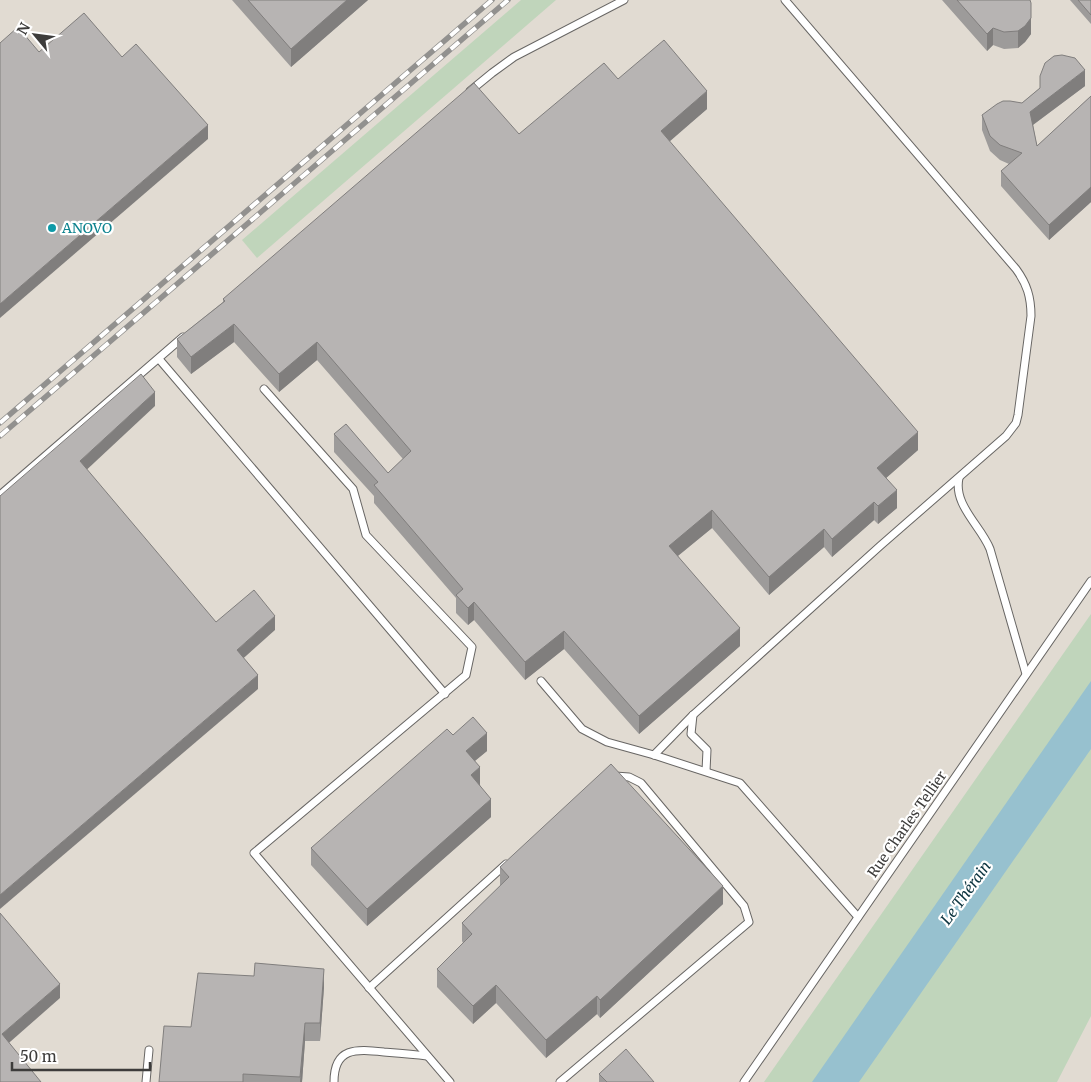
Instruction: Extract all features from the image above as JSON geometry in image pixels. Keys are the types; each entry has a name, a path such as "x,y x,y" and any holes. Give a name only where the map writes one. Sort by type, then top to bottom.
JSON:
{"lane":[{"path":"462,99 514,57 624,0"},
{"path":"654,755 693,715 1006,436 1016,423 1018,415 1031,316 1027,286 1016,269 785,0"},
{"path":"0,495 189,333"},
{"path":"159,358 445,694"},
{"path":"264,389 353,489 366,535 472,646 466,675 254,853 448,1079 439,1082"},
{"path":"959,477 957,487 960,499 984,536 990,549 1026,674"},
{"name":"Rue Charles Tellier","path":"744,1082 1091,581"},
{"path":"540,681 582,729 607,742 740,783 858,917"},
{"path":"693,715 691,734 707,750 706,772"},
{"path":"560,1082 749,922 744,906 641,783 629,777 604,776"},
{"path":"369,988 508,862"},
{"path":"334,1082 336,1064 348,1052 360,1049 427,1056"},
{"path":"146,1082 149,1050"}],"shaded area":[{"path":"0,0 1091,0 1091,1082 0,1082"}],"green space":[{"path":"521,0 556,0 257,258 242,240"},
{"path":"1091,614 1091,1016 1057,1082 764,1082"}],"water":[{"name":"Le Thérain","path":"1091,681 1091,749 859,1082 812,1082"}],"building":[{"path":"248,0 347,0 291,49"},
{"path":"957,0 1030,0 1031,18 1018,31 1004,32 993,28 987,34"},
{"path":"1078,0 1091,0 1091,15"},
{"name":"ANOVO","path":"84,13 122,57 136,44 208,125 0,304 0,43 18,27 39,52"},
{"path":"664,40 707,91 661,131 918,432 877,468 897,490 878,506 874,502 832,539 824,529 769,577 712,510 669,546 740,628 639,716 564,631 525,662 474,602 468,608 456,595 463,589 374,485 378,482 334,434 346,424 388,473 411,451 317,342 279,374 234,324 191,357 177,339 225,301 223,299 474,83 519,134 604,63 618,79"},
{"path":"1062,55 1075,58 1085,70 1030,112 1037,146 1091,96 1091,187 1049,225 1001,171 1022,153 1000,145 990,136 982,115 1003,101 1022,103 1040,88 1040,76 1045,63 1054,56"},
{"path":"141,374 155,392 80,461 216,622 254,590 275,616 237,650 258,675 0,895 0,496"},
{"path":"473,717 487,733 466,751 480,767 471,775 491,799 367,909 311,848 447,729 453,735"},
{"path":"611,764 723,886 600,1000 597,996 546,1040 496,985 473,1006 437,969 472,934 462,923 509,877 500,867"},
{"path":"0,913 60,984 2,1034 41,1082 0,1082"},
{"path":"255,963 324,969 320,1023 305,1023 300,1077 243,1074 243,1082 159,1082 164,1026 191,1027 198,973 254,976"},
{"path":"626,1049 654,1082 607,1082 599,1074"}],"railway":[{"path":"0,423 492,0"},
{"path":"0,436 508,0"}],"place":[{"name":"ANOVO","path":"52,228"}]}
